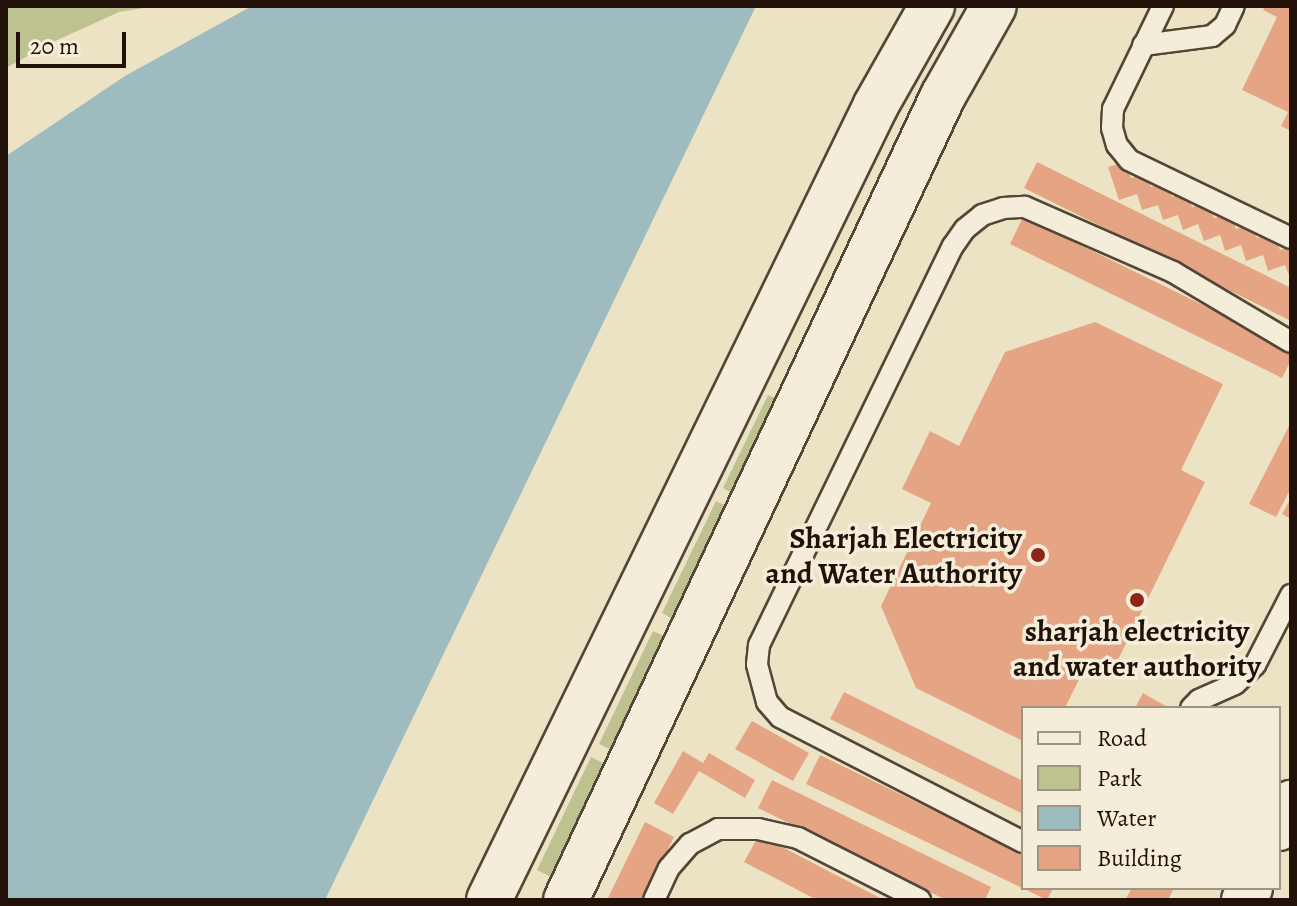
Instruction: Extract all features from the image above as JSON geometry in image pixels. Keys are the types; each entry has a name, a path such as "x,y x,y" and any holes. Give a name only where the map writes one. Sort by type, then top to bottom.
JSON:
{"main road":[{"path":"489,900 876,105 932,6"},
{"path":"965,55 977,6"},
{"path":"566,900 965,55 994,6"},
{"path":"1281,824 1291,803"}],"lane":[{"path":"1163,6 1113,109 1112,128 1117,145 1129,160 1291,238"},
{"path":"1143,45 1212,36 1225,25 1234,6"},
{"path":"1021,841 780,717 767,702 757,664 759,645 953,246 965,229 982,215 1003,208 1025,207 1173,272 1291,342"},
{"path":"1193,706 1199,700 1235,684 1255,665 1291,595"},
{"path":"658,897 678,856 703,836 718,829 758,829 798,838 920,900"}],"green space":[{"path":"6,6 156,6 119,12 53,42 6,68"},
{"path":"768,395 783,402 737,496 723,488"},
{"path":"716,501 730,508 676,621 662,613"},
{"path":"653,631 668,638 614,751 599,744"},
{"path":"591,757 605,764 551,877 537,870"}],"water":[{"path":"252,6 756,6 325,900 6,900 6,156 125,76"}],"building":[{"path":"1265,6 1291,6 1291,131 1281,126 1288,112 1242,90 1277,17 1263,10"},
{"path":"1037,162 1291,288 1291,321 1024,188"},
{"path":"1125,162 1131,178 1147,173 1151,187 1167,182 1172,197 1187,191 1192,207 1208,202 1214,218 1230,213 1236,229 1252,223 1257,238 1274,233 1280,250 1291,247 1291,280 1285,265 1268,271 1263,255 1246,261 1241,245 1225,251 1220,235 1204,241 1198,224 1183,230 1178,215 1163,220 1158,205 1142,210 1137,194 1119,200 1108,167"},
{"path":"1023,217 1291,348 1291,360 1282,378 1010,244"},
{"name":"Sharjah Electricity and Water Authority","path":"1095,322 1223,384 1181,470 1205,482 1112,672 1088,661 1066,706 1021,706 1021,740 916,688 881,606 931,503 902,489 930,431 959,446 1005,352"},
{"path":"1291,422 1291,488 1276,517 1249,504"},
{"path":"1291,498 1291,519 1282,514"},
{"path":"844,692 1021,780 1021,813 830,719"},
{"path":"1143,693 1166,706 1136,706"},
{"path":"752,721 809,753 793,781 735,749"},
{"path":"683,751 703,763 709,753 755,780 745,798 699,771 673,814 654,803"},
{"path":"820,755 1021,853 1021,887 806,784"},
{"path":"772,780 991,887 985,900 946,900 758,808"},
{"path":"645,822 674,837 642,900 607,900"},
{"path":"759,835 884,900 817,900 744,862"},
{"path":"1026,890 1052,890 1047,900"},
{"path":"1131,890 1173,890 1168,900 1125,900"}],"place":[{"name":"Sharjah Electricity and Water Authority","path":"1038,555"},
{"name":"sharjah electricity and water authority","path":"1137,600"}]}
